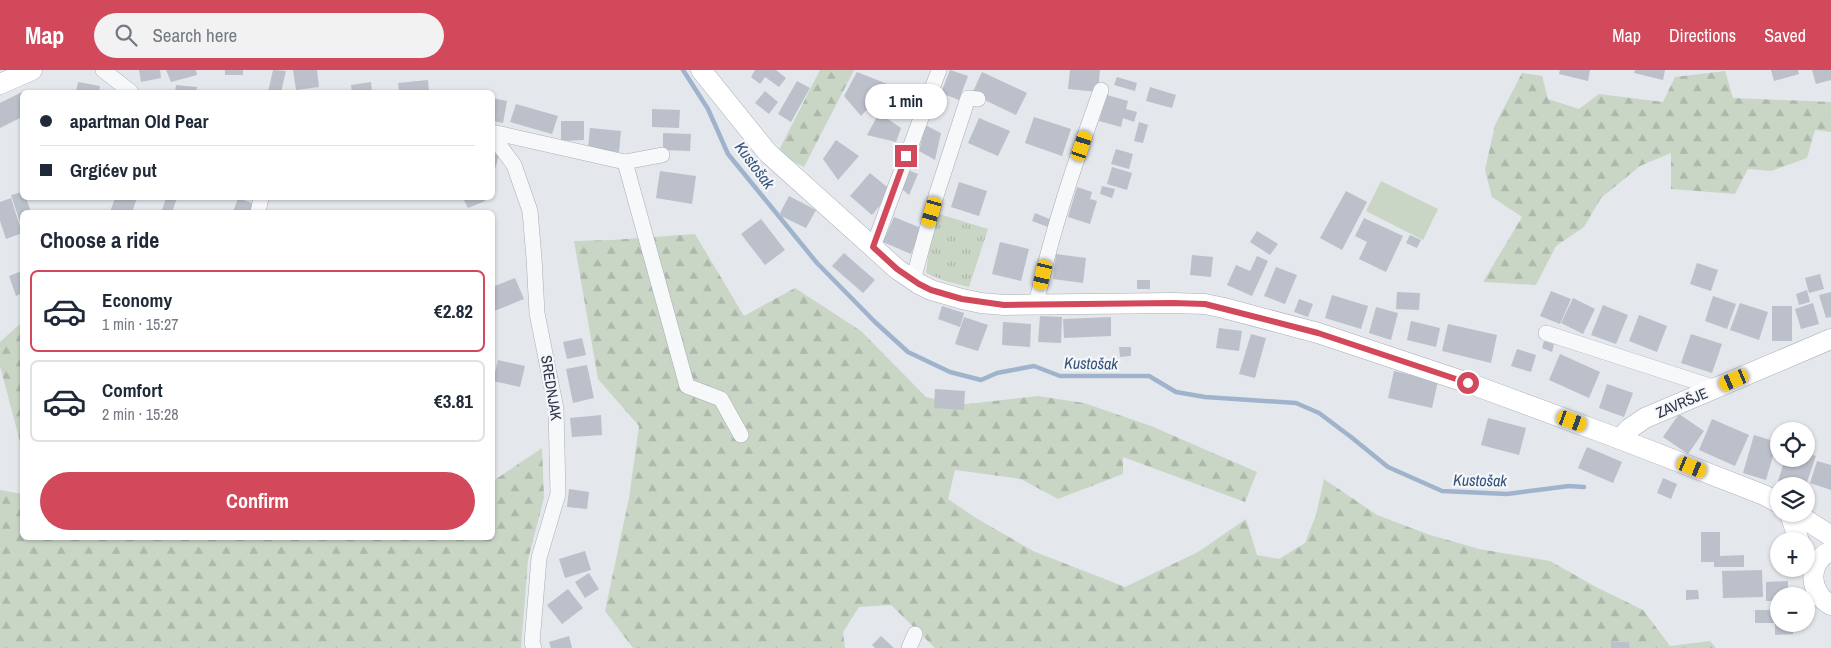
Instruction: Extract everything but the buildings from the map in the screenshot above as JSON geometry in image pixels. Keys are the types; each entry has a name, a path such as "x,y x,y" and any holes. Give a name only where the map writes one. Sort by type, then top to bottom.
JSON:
{"street":[{"path":"0,84 32,70"},
{"path":"103,70 128,90"},
{"path":"701,70 767,152 912,280 931,290 962,299 1004,305 1173,303 1205,304 1224,308 1318,333 1468,383 1620,439 1770,499"},
{"path":"873,247 939,70"},
{"path":"1036,305 1054,232 1101,90"},
{"path":"912,280 937,193 968,98 978,99"},
{"name":"SREDNJAK","path":"495,135 625,162 662,156"},
{"name":"SREDNJAK","path":"495,138 514,165 530,211 537,313 556,409 558,494 539,558 532,643 534,648"},
{"path":"625,162 686,386 721,400 741,435"},
{"path":"1546,333 1716,388"},
{"name":"ZAVRŠJE","path":"1620,439 1645,418 1831,338"},
{"path":"1809,522 1831,536"},
{"path":"1813,583 1815,566 1820,558 1831,551"},
{"path":"1811,577 1820,597 1831,605"}],"green space":[{"path":"820,70 854,70 804,167 777,154"},
{"path":"1725,71 1733,98 1831,102 1831,132 1815,130 1807,158 1771,171 1748,169 1735,194 1671,189 1671,153 1640,166 1601,198 1584,227 1556,246 1536,285 1483,282 1522,217 1492,197 1485,170 1495,125 1522,73 1542,76 1548,99 1579,109 1599,94 1663,102 1675,77"},
{"path":"1381,181 1438,209 1423,240 1366,211"},
{"path":"939,214 988,229 969,287 945,281 926,273 930,243"},
{"path":"695,234 744,316 795,288 861,331 926,397 959,405 1038,396 1084,403 1151,426 1257,472 1245,502 1123,457 1123,474 1058,499 1021,479 955,470 948,499 976,518 1033,551 1125,587 1198,552 1246,519 1257,555 1279,559 1305,543 1316,515 1324,479 1377,515 1427,534 1479,549 1550,561 1596,587 1643,610 1670,646 1710,641 1716,648 935,648 891,605 859,607 843,632 845,648 633,648 605,611 629,498 639,426 598,379 574,241"},
{"path":"20,324 20,441 0,366 0,342"},
{"path":"542,448 544,498 528,560 521,648 0,648 0,490 20,494 20,540 495,540 495,480"}],"waterway":[{"name":"Kustošak","path":"683,70 708,109 728,154 817,263 875,322 908,352 950,372 981,380 997,373 1034,366 1060,376 1149,376 1176,392 1205,397 1296,403 1319,413 1388,467 1442,491 1507,494 1569,486 1584,487"}],"route":[{"path":"906,156 873,247 906,276 931,290 981,303 1004,305 1205,304 1318,333 1468,383"}]}
